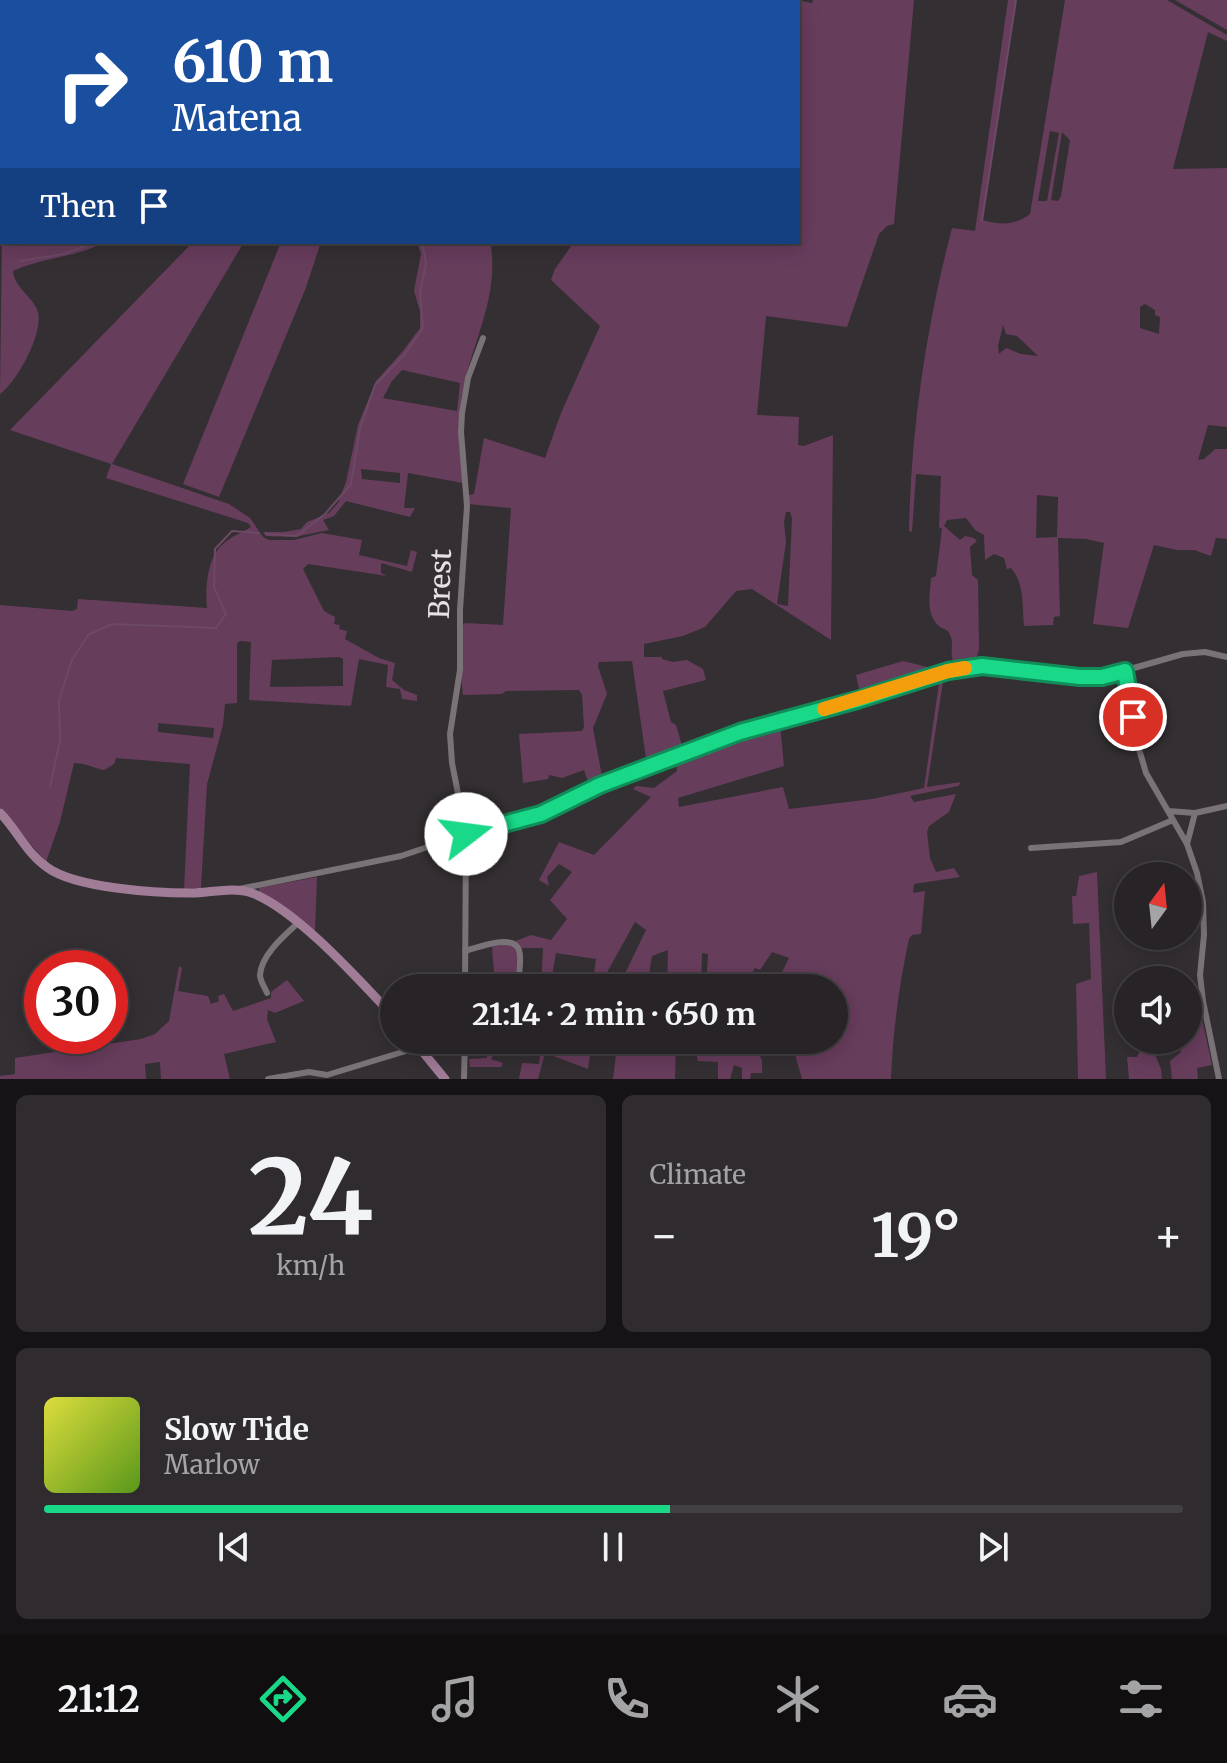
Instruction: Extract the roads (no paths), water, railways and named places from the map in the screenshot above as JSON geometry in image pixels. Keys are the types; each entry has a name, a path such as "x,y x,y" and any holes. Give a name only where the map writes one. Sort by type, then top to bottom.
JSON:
{"street":[{"name":"Brest","path":"465,974 466,834 452,763 450,734 460,670 460,597 467,506 461,432 468,378 483,338"},
{"path":"0,813 46,867 67,879 170,892 236,890 401,856 541,814 600,785 740,732 948,671 982,666 1102,677 1183,654 1205,652 1227,657"},
{"path":"1125,671 1146,773 1187,844 1203,902 1200,975 1219,1079"},
{"path":"1168,811 1195,813 1227,806"},
{"path":"1187,844 1195,813"},
{"path":"1031,848 1121,842 1173,820"},
{"path":"236,890 260,897 298,923 380,1003"},
{"path":"267,993 260,977 262,967 298,923"},
{"path":"465,951 506,941 515,944 519,951 518,974"},
{"path":"268,1079 309,1072 327,1075 385,1054"},
{"path":"425,1054 445,1079"},
{"path":"464,1079 465,1054"}],"waterway":[{"path":"982,221 1016,0"},
{"path":"20,261 64,254 91,244"},
{"path":"266,534 297,536 325,514 351,484 360,428 375,385 404,355 423,328 420,293 426,263 422,244"},
{"path":"50,787 60,741 59,700 72,660 88,635 112,624 216,628 226,614 214,587 215,549 232,531 259,533"}]}
